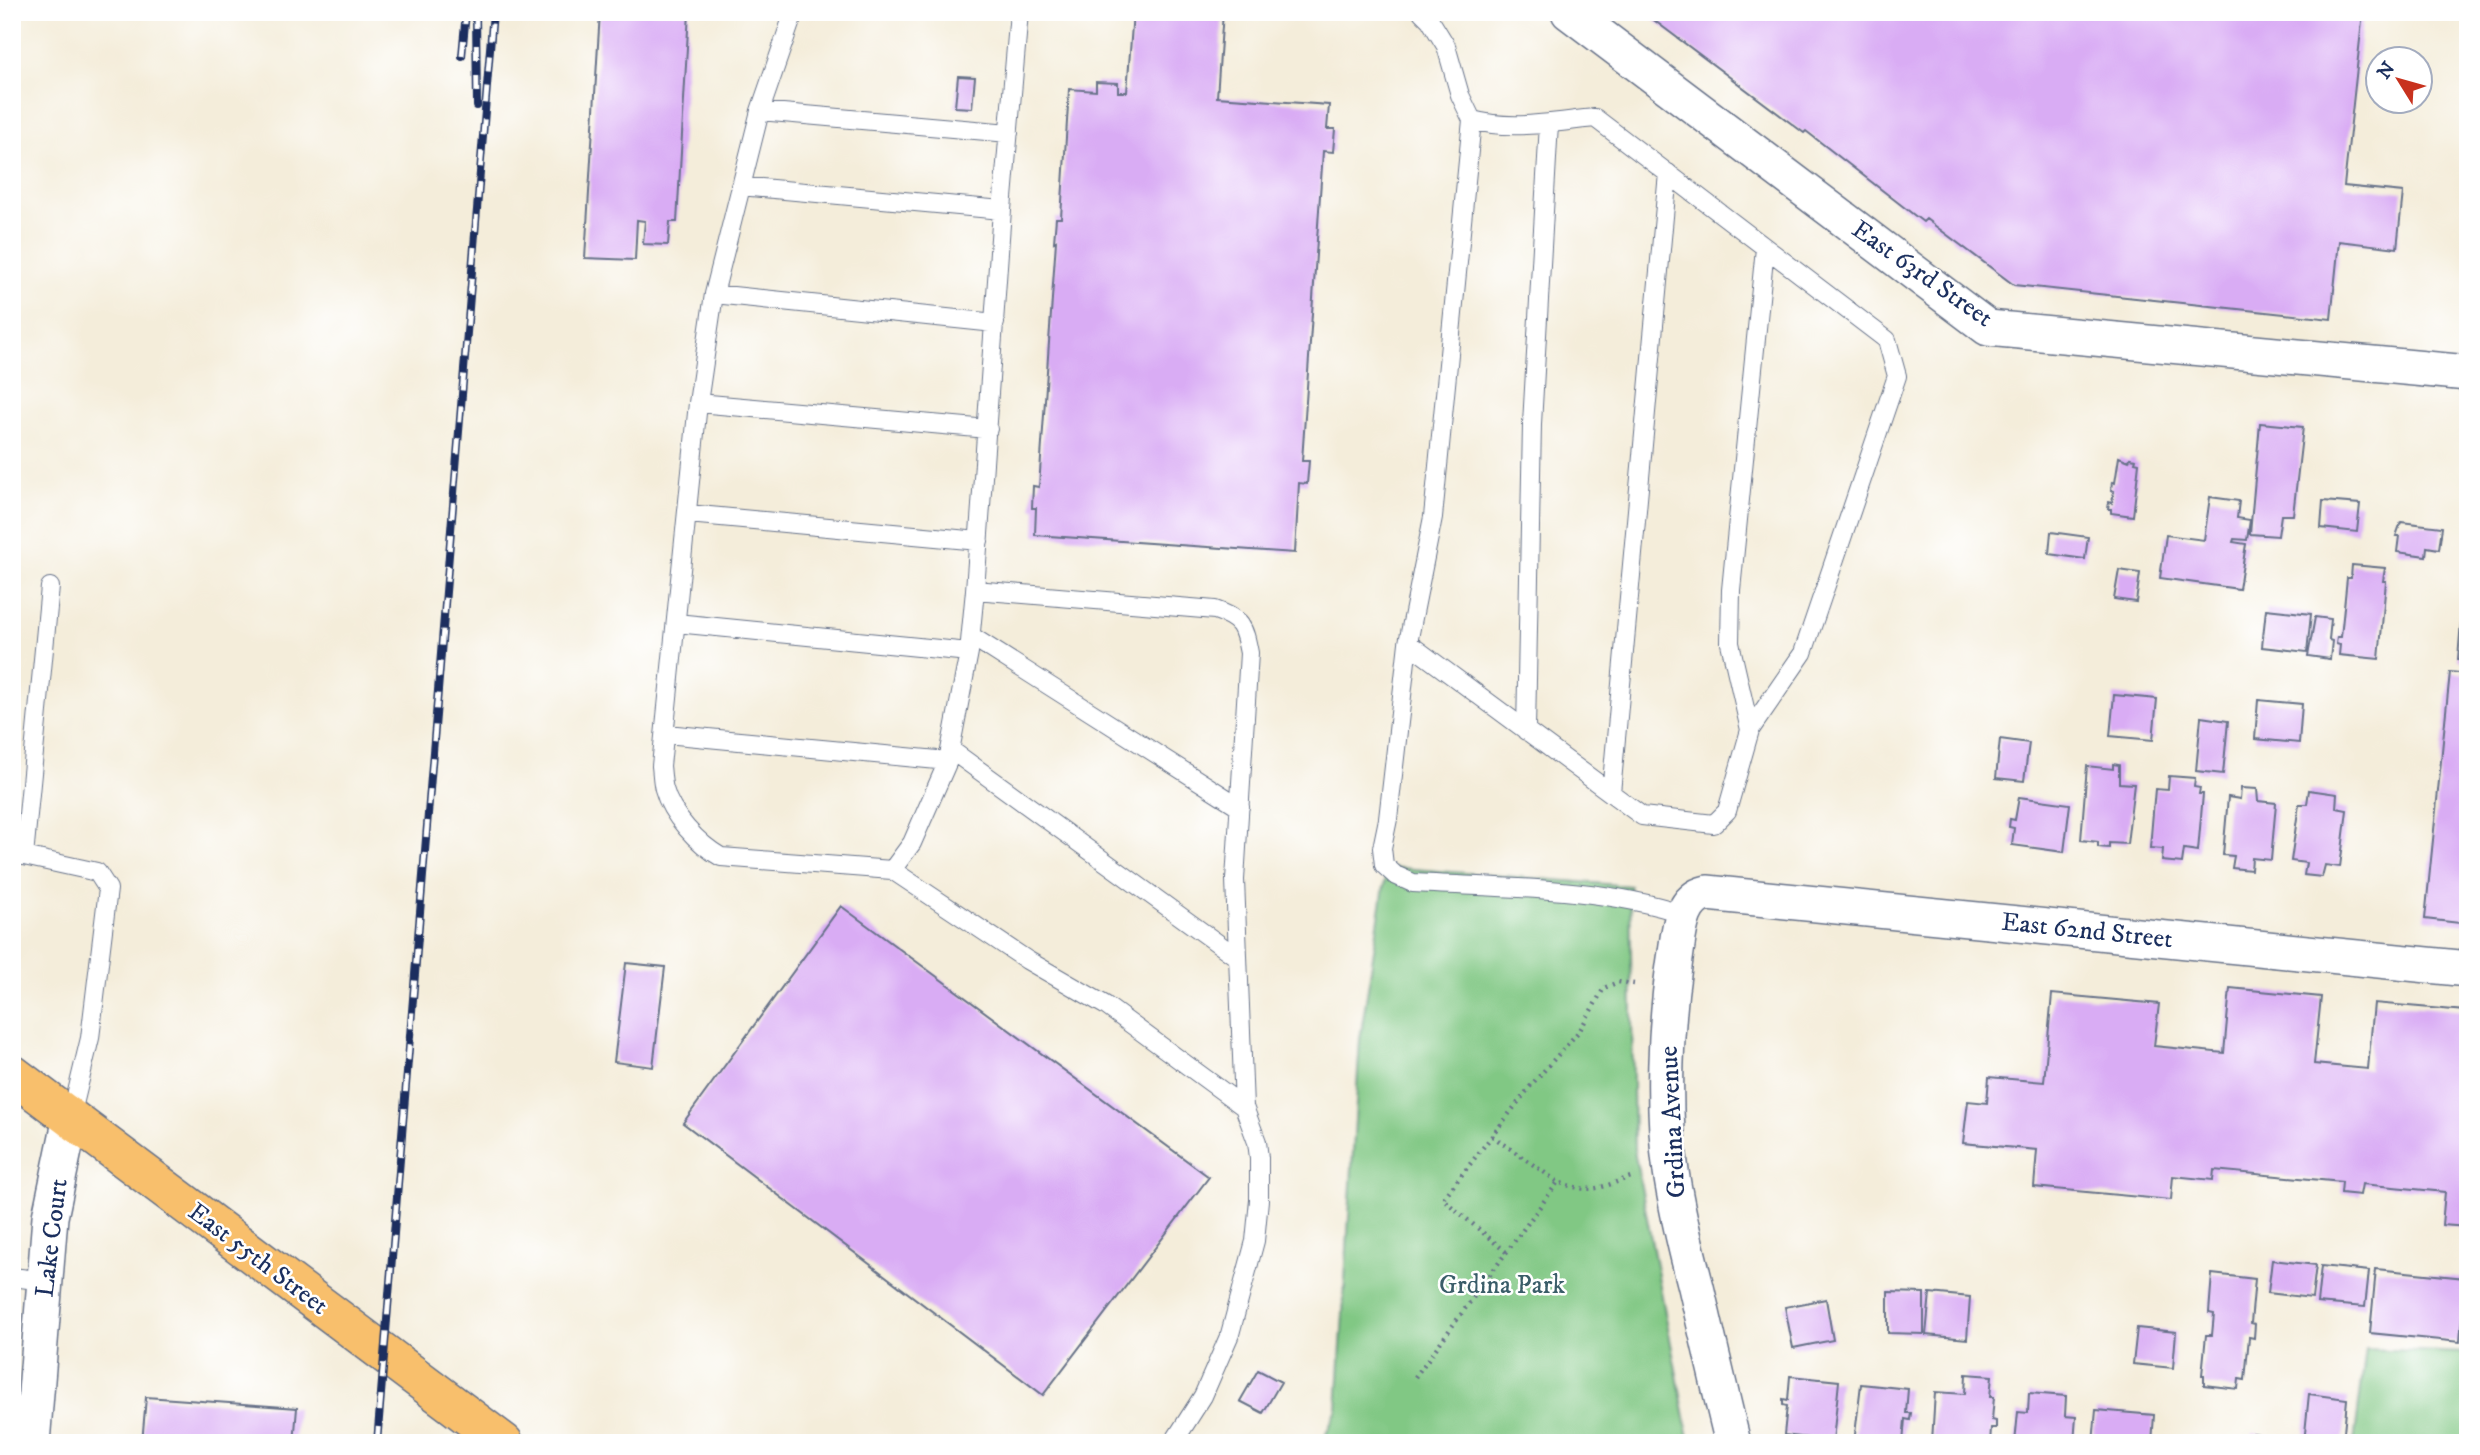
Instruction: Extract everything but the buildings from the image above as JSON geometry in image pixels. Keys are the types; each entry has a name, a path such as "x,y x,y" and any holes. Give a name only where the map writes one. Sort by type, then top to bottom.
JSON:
{"main road":[{"name":"East 55th Street","path":"12,1074 504,1443"}],"street":[{"name":"East 63rd Street","path":"1569,12 1988,328 2468,373"},
{"name":"East 62nd Street","path":"1695,903 2468,969"},
{"name":"Grdina Avenue","path":"1695,903 1674,965 1667,1045 1667,1128 1677,1210 1733,1443"},
{"name":"Lake Court","path":"32,1443 29,1279 50,1217 71,1117"}],"lane":[{"path":"794,12 760,111 715,294 698,403 662,766 664,789 687,828 703,847 721,857 892,870 1027,960 1105,1005 1244,1107"},
{"path":"892,870 912,843 949,755 970,644 1019,12"},
{"path":"1422,12 1446,46 1460,95 1472,120 1433,517 1408,643 1388,819 1382,848 1384,866 1395,875 1413,883 1577,893 1649,902 1695,903"},
{"path":"760,111 1009,133"},
{"path":"1408,643 1642,816 1714,824 1727,811 1750,730 1803,653 1897,376 1887,340 1595,118 1501,125 1472,120"},
{"path":"1526,731 1532,424 1549,123"},
{"path":"1611,793 1668,173"},
{"path":"740,186 1002,210"},
{"path":"1750,730 1730,643 1731,590 1765,248"},
{"path":"715,294 995,323"},
{"path":"698,403 988,429"},
{"path":"688,514 979,541"},
{"path":"50,587 18,856 97,872 108,889 90,1038 71,1117"},
{"path":"975,590 1215,610 1232,615 1245,632 1249,653 1235,880 1244,1107 1257,1142 1259,1211 1255,1241 1230,1334 1203,1396 1172,1443"},
{"path":"676,623 970,644 1240,807"},
{"path":"666,734 949,755 1238,958"}],"path":[{"path":"1506,1252 1443,1199 1533,1083 1580,1030 1604,988 1618,982 1640,984"},
{"path":"1492,1136 1558,1182 1580,1190 1596,1189 1644,1173"},
{"path":"1415,1377 1558,1182"}],"green space":[{"name":"Grdina Park","path":"1387,867 1630,886 1634,1150 1690,1443 1322,1443 1337,1410 1360,1039"},
{"path":"2366,1349 2468,1353 2468,1443 2354,1443"}],"railway":[{"path":"462,56 466,12"},
{"path":"476,12 477,106"},
{"path":"377,1443 493,12"}]}
